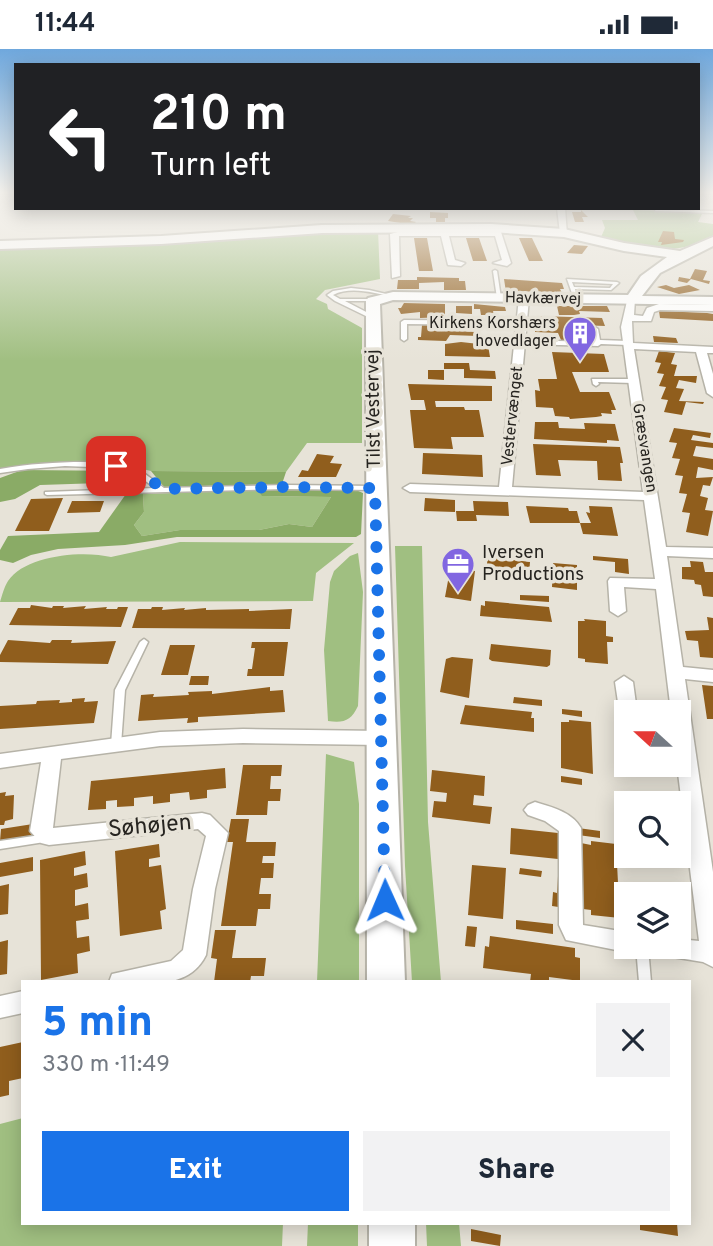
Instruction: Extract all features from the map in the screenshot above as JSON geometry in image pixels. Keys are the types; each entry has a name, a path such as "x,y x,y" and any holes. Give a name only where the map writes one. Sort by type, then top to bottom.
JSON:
{"street":[{"path":"394,250 395,276"},
{"path":"450,250 451,263 461,263"},
{"path":"496,267 508,263 503,250"},
{"path":"644,250 679,255"},
{"path":"632,301 636,289 653,272 691,250"},
{"name":"Havkærvej","path":"373,308 393,296 524,298 574,294 632,301 713,300"},
{"name":"Vestervænget","path":"505,492 524,298"},
{"name":"Græsvangen","path":"632,301 628,318 628,344 679,700"},
{"path":"628,318 647,319 650,310 659,307 713,308"},
{"name":"Tilst Vestervej","path":"373,308 386,980"},
{"path":"628,344 713,350"},
{"path":"700,349 713,393"},
{"name":"Vestervænget","path":"410,488 651,496"},
{"path":"659,551 713,553"},
{"path":"618,611 616,581 664,585"},
{"path":"676,672 713,676"},
{"path":"624,683 626,700"},
{"path":"0,761 160,739 243,736 381,738"},
{"path":"49,838 41,831 52,753"},
{"name":"Græsvangen","path":"691,777 708,878 713,955 691,951"},
{"path":"535,810 552,815 569,828 571,925 574,933 614,940"},
{"name":"Søhøjen","path":"49,838 202,821 217,833 204,889 194,955 178,970 130,980"},
{"path":"0,1007 21,1002"},
{"path":"391,1225 392,1246"}],"lane":[{"path":"496,267 499,297"},
{"path":"569,280 617,283 611,289 574,294 569,280"},
{"path":"373,308 334,300 328,295 393,296"},
{"path":"334,300 373,308"},
{"path":"404,338 404,323 522,323"},
{"path":"595,329 598,342"},
{"path":"521,342 628,344"},
{"path":"596,384 594,380 633,381"},
{"path":"0,471 22,467 116,466 142,474 163,489"},
{"path":"47,493 287,487 375,488"},
{"path":"116,745 120,690 144,642"},
{"path":"0,845 49,838"},
{"path":"643,959 645,980"}],"green space":[{"path":"0,250 379,250 380,279 325,290 316,299 362,328 362,443 307,443 286,472 151,471 125,465 30,464 0,469"},
{"path":"22,470 131,471 143,479 142,485 135,488 132,482 40,485 15,499 0,502 0,478"},
{"path":"151,471 286,472 282,484 164,487"},
{"path":"258,490 263,496 331,497 312,527 289,524 259,530 180,530 142,536 134,525 144,512 143,494"},
{"path":"258,490 356,490 363,493 361,534 356,537 177,537 125,545 58,549 31,555 13,563 0,560 0,550 8,536 99,532 126,494 143,494 144,512 134,525 142,536 180,530 259,530 289,524 312,527 331,497 262,496"},
{"path":"180,542 354,543 316,573 313,601 0,602 7,583 16,572 41,560 85,554 111,557"},
{"path":"395,546 422,546 428,822 441,980 412,980 405,866"},
{"path":"358,553 363,592 358,706 346,720 328,721 324,650 330,582 334,571 350,556"},
{"path":"326,754 354,762 359,804 359,980 317,980"},
{"path":"21,1119 21,1225 283,1225 282,1246 0,1246 0,1124"},
{"path":"308,1225 358,1225 358,1246 307,1246"},
{"path":"426,1225 459,1225 461,1246 427,1246"}],"building":[{"path":"416,250 429,250 433,271 419,271"},
{"path":"470,250 483,250 487,261 473,261"},
{"path":"524,250 538,250 543,261 529,261"},
{"path":"570,250 585,250 582,254 567,253"},
{"path":"695,269 707,271 703,280 710,281 709,284 691,279 687,283 678,281 679,277 690,279"},
{"path":"417,277 459,278 459,281 465,281 466,290 444,290 444,282 419,283 419,289 397,289 398,280 417,280"},
{"path":"504,279 562,283 564,289 560,289 562,293 506,292"},
{"path":"666,285 674,288 689,285 700,290 679,294 657,287"},
{"path":"404,303 445,304 445,317 420,318 420,312 401,314 398,308"},
{"path":"474,304 505,307 506,311 481,315 480,309 474,309"},
{"path":"456,306 472,306 472,314 456,313"},
{"path":"557,306 607,306 610,312 579,311 580,314 559,315"},
{"path":"659,311 713,314 713,321 660,318"},
{"path":"539,316 602,318 605,326 579,325 581,341 561,340 558,333 535,332 536,322 540,322"},
{"path":"422,325 450,325 450,331 478,332 478,336 450,335 446,341 418,340 418,337 421,337"},
{"path":"653,336 676,338 678,343 654,342"},
{"path":"461,342 488,345 490,357 445,356 445,344"},
{"path":"659,351 675,353 671,364 677,365 674,376 697,376 696,383 679,380 676,388 684,389 679,401 704,402 703,404 686,402 682,415 664,412 668,400 661,399 666,387 659,386 664,374 657,373 661,363 655,362"},
{"path":"552,352 604,354 609,372 572,372 580,392 609,392 616,410 611,410 612,414 601,413 602,416 570,419 555,416 553,408 536,407 535,390 540,391 538,379 557,379"},
{"path":"444,363 469,363 470,370 495,371 496,379 464,378 464,369 444,369"},
{"path":"428,370 444,370 444,380 428,379"},
{"path":"408,384 492,386 492,401 435,401 436,407 479,410 484,437 451,437 453,449 414,448 410,410 426,410 424,400 411,400"},
{"path":"535,422 558,422 559,428 585,429 584,423 615,424 619,441 607,440 607,443 534,439"},
{"path":"674,428 711,433 710,438 693,435 691,440 713,443 713,448 696,446 693,456 713,459 713,470 698,467 696,478 713,477 710,486 703,485 700,496 708,498 705,510 713,511 708,536 686,532 690,513 682,512 687,494 679,493 683,476 675,475 680,459 672,458 677,443 669,442"},
{"path":"533,444 620,447 622,481 598,480 597,461 558,460 561,476 536,475"},
{"path":"423,453 482,455 483,477 422,474"},
{"path":"317,454 334,456 330,463 342,464 336,477 298,477 302,470 308,471"},
{"path":"63,498 49,531 15,531 31,499"},
{"path":"425,498 455,500 455,512 424,511"},
{"path":"72,501 104,501 100,512 67,513"},
{"path":"473,501 508,502 509,516 476,515 477,521 457,521 456,511 474,511"},
{"path":"526,506 568,508 569,511 577,511 580,523 530,523"},
{"path":"589,506 612,507 618,536 583,534 580,523 591,523 586,512 590,513"},
{"path":"496,553 507,554 506,559 530,562 529,575 486,570 488,557 495,558"},
{"path":"593,556 628,559 629,574 615,572 615,562 593,560"},
{"path":"690,561 703,562 705,572 713,572 713,597 703,596 701,585 695,584 694,580 682,579 682,567 691,567"},
{"path":"553,563 577,565 577,590 552,587"},
{"path":"450,570 475,571 471,601 445,597"},
{"path":"520,595 549,596 549,602 520,600"},
{"path":"485,601 549,607 552,622 480,616 481,605 485,606"},
{"path":"31,605 52,608 86,606 84,609 128,607 121,627 9,625 18,608 30,608"},
{"path":"163,607 162,610 292,609 290,629 132,628 138,609"},
{"path":"707,617 713,618 713,658 700,657 698,641 687,640 685,631 709,630"},
{"path":"584,619 606,621 606,636 613,637 613,642 607,642 608,664 585,662 585,659 578,658 578,621 585,621"},
{"path":"8,640 50,643 52,640 72,640 71,643 116,641 108,664 0,662 0,655"},
{"path":"252,642 288,642 284,676 247,676 248,669 252,669 255,648 251,648"},
{"path":"491,644 551,650 550,665 547,667 492,661 489,659"},
{"path":"170,645 195,645 188,675 161,675"},
{"path":"446,659 473,659 469,698 440,692"},
{"path":"191,676 209,676 208,685 189,685"},
{"path":"702,685 713,686 713,719 707,719"},
{"path":"270,687 270,691 283,690 285,712 198,717 198,722 187,723 188,718 138,721 141,695 189,695 188,692 212,691 212,694"},
{"path":"514,697 542,700 542,706 513,703"},
{"path":"85,698 84,702 98,701 94,723 0,729 0,706 36,704 37,701 72,702 72,699"},
{"path":"465,705 532,712 534,732 460,724"},
{"path":"562,709 582,711 582,717 562,714"},
{"path":"561,722 591,722 593,774 561,768"},
{"path":"243,765 282,765 281,776 271,776 270,789 281,789 280,801 268,801 267,815 236,815"},
{"path":"225,768 226,788 207,790 207,798 190,800 189,792 170,794 170,802 153,804 153,796 134,798 134,806 117,807 117,800 106,801 106,809 88,810 91,781"},
{"path":"432,770 485,776 484,796 474,795 473,805 492,807 490,824 432,817 434,801 446,802 447,793 430,791"},
{"path":"561,776 582,779 582,785 561,782"},
{"path":"6,792 5,796 14,795 13,819 0,825 0,793"},
{"path":"231,819 249,819 246,842 276,842 275,856 263,856 262,863 274,863 273,878 261,878 259,894 271,894 270,909 258,909 256,926 221,926 233,842 227,842"},
{"path":"33,824 32,836 0,841 1,829"},
{"path":"511,828 558,833 558,859 510,854"},
{"path":"578,828 600,831 600,838 578,835"},
{"path":"591,841 614,844 614,868 617,868 618,882 614,882 614,917 591,915 591,910 583,909 581,843 591,845"},
{"path":"159,844 160,857 149,859 149,867 161,865 166,909 160,911 162,929 120,936 115,851"},
{"path":"85,851 86,865 74,868 74,876 87,873 88,887 75,890 75,906 88,903 89,919 76,921 77,938 89,936 90,951 77,954 78,973 41,980 40,860"},
{"path":"33,857 33,871 0,877 0,863"},
{"path":"472,865 506,868 503,919 468,915"},
{"path":"520,868 542,871 541,877 519,874"},
{"path":"558,876 566,878 565,908 552,906 553,892 557,893"},
{"path":"9,884 8,914 0,915 0,886"},
{"path":"516,920 553,924 553,934 516,929"},
{"path":"467,926 477,927 475,947 465,946"},
{"path":"215,930 236,930 232,958 266,958 264,976 251,976 250,980 214,980 217,959 211,958"},
{"path":"490,936 575,948 575,957 580,958 580,980 549,977 549,980 530,980 531,974 483,968 485,946 489,947"},
{"path":"8,940 7,974 0,975 0,942"},
{"path":"21,1042 21,1078 9,1081 9,1095 0,1097 0,1047"},
{"path":"640,1225 677,1225 678,1236 640,1230"},
{"path":"471,1229 501,1235 500,1246 471,1241"}],"place":[{"name":"Kirkens Korshærs hovedlager","path":"580,363"},
{"name":"Iversen Productions","path":"458,594"}],"route":[{"path":"116,466 132,469 163,489 375,488 385,900"}]}
